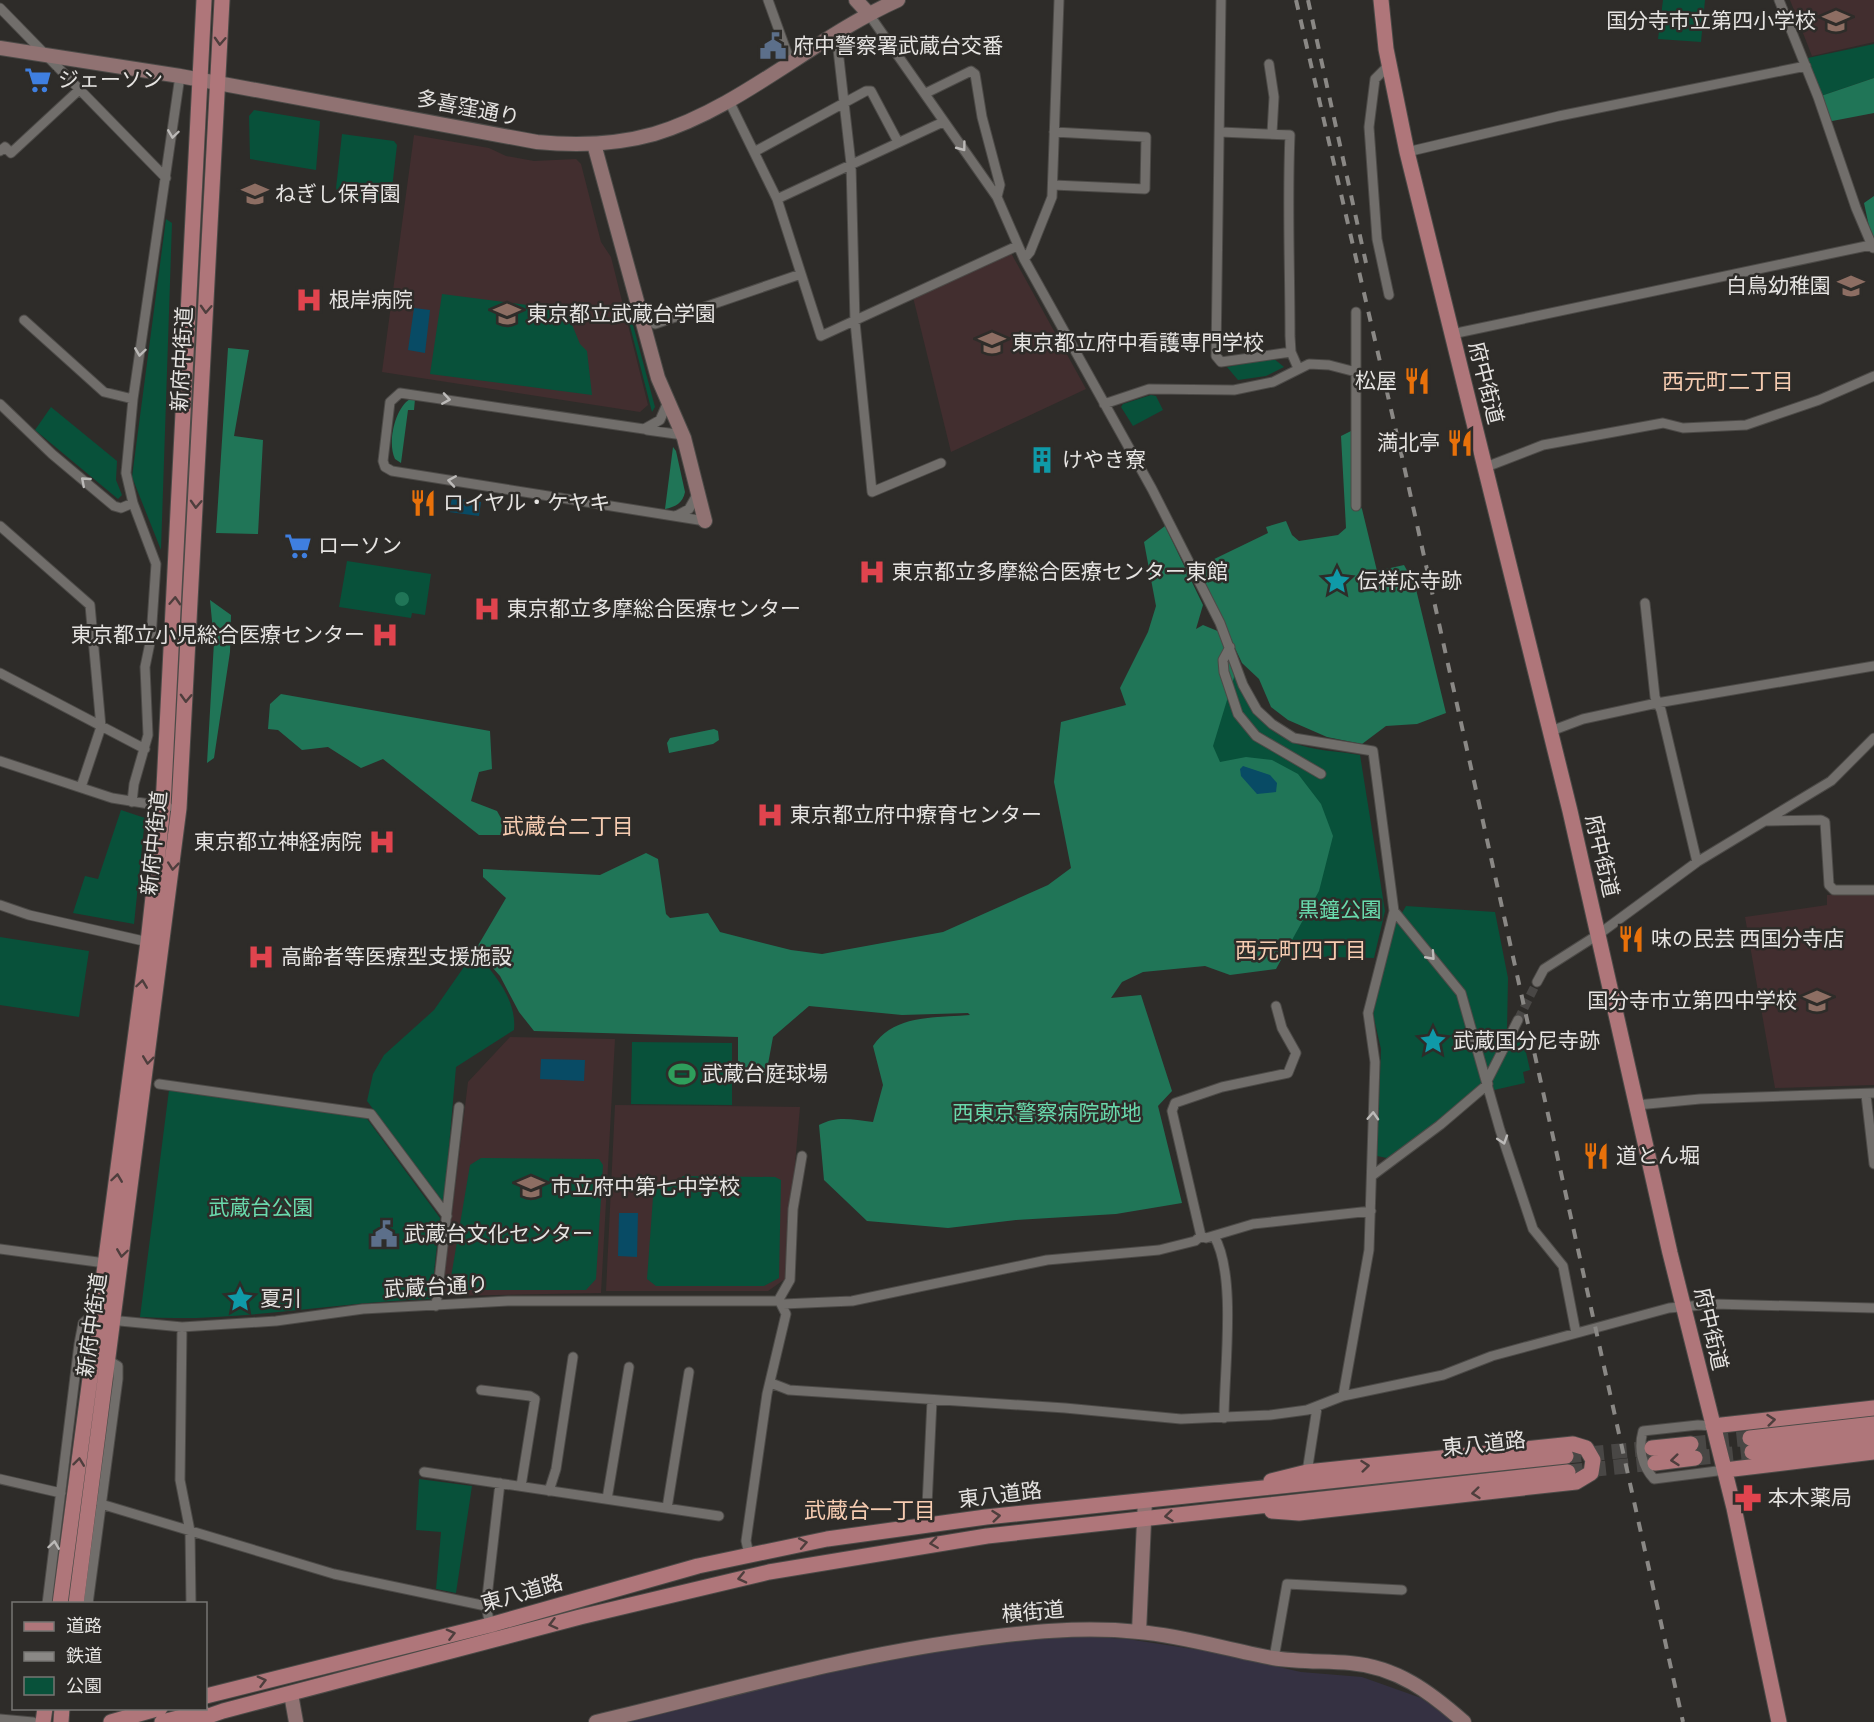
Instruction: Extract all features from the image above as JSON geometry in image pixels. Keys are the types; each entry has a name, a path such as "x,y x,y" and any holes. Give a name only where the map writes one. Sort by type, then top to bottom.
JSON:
{"main road":[{"name":"新府中街道","path":"76,1602 108,1360 105,1263 148,942 163,807 191,298 190,264 204,0"},
{"name":"新府中街道","path":"60,1602 105,1320 179,808 222,0"},
{"name":"府中街道","path":"1381,0 1389,65 1407,152 1551,731 1599,934 1636,1105 1725,1470 1779,1722"},
{"name":"新府中街道","path":"191,298 202,239 210,96 218,83"},
{"path":"1713,1426 1874,1408"},
{"path":"1874,1424 1751,1445 1874,1438"},
{"path":"1228,1510 1299,1512 1576,1482 1591,1473 1593,1460 1586,1448 1572,1444 1307,1472 1240,1491"},
{"path":"1654,1455 1693,1451"},
{"path":"1725,1470 1874,1452"},
{"name":"東八道路","path":"191,1722 223,1711 769,1572 987,1536 1228,1510 1567,1464 1145,1500 929,1524 779,1548 605,1591 490,1625 207,1696"},
{"path":"779,1548 772,1555 776,1561 781,1562 831,1553 892,1550"},
{"path":"605,1591 661,1583 712,1571 717,1573 719,1578 712,1585"},
{"path":"111,1722 153,1710"},
{"name":"東八道路","path":"162,1722 198,1712 223,1711"}],"street":[{"path":"768,0 790,61"},
{"path":"856,0 870,7 943,122 985,176 997,197 1017,246 1152,489 1230,646 1251,699 1272,724 1294,738 1372,751 1394,911 1368,1013 1376,1062 1370,1250 1343,1396"},
{"name":"多喜窪通り","path":"0,48 201,79 537,142 594,144 656,133 680,124 728,99 790,61 870,7 898,0"},
{"path":"1024,259 1030,252 1052,197 1059,0"},
{"path":"1221,0 1216,356 1221,362 1292,352"},
{"path":"1452,334 1872,247 1806,66 1779,0"},
{"path":"0,8 166,178"},
{"path":"836,32 851,165 855,322 872,492 940,463"},
{"path":"1269,64 1274,97 1272,133"},
{"path":"1389,65 1376,79 1369,127 1377,239 1389,295"},
{"path":"1407,152 1559,116 1806,66"},
{"path":"926,93 971,71 975,74 982,117 1000,185 997,197"},
{"path":"132,802 134,784 149,728 145,667 155,600 156,564 132,503 126,473 133,399 180,76"},
{"path":"0,151 5,147 11,153 79,90"},
{"path":"754,152 866,91 871,92 898,142"},
{"path":"728,99 777,199 821,336 1017,246"},
{"path":"777,199 943,122"},
{"path":"1053,185 1145,189 1146,136 1054,132"},
{"path":"1220,132 1290,135 1287,187 1291,230 1292,352 1298,368"},
{"path":"594,144 621,251 667,404 683,435 705,521 392,471 385,467 382,461 390,402 400,393 683,435"},
{"path":"655,324 801,274"},
{"path":"1356,312 1356,506"},
{"path":"24,320 104,392 133,399"},
{"path":"1104,404 1149,389 1234,390 1273,382 1309,364 1329,365 1356,372"},
{"path":"1486,467 1543,445 1663,423 1683,428 1746,425 1819,400 1874,376"},
{"path":"0,404 39,443 114,506 121,508 132,503"},
{"path":"644,429 660,420 667,404"},
{"path":"676,516 694,504 698,492"},
{"path":"0,526 90,605 101,727 81,787"},
{"path":"1645,603 1657,703 1697,862"},
{"path":"1230,646 1223,660 1224,672 1238,714 1256,735 1321,774"},
{"path":"1551,731 1583,719 1657,703 1874,666"},
{"path":"0,673 145,749"},
{"path":"1537,982 1544,969 1599,934 1697,862 1831,781 1874,738"},
{"path":"0,761 132,802 179,808"},
{"path":"1765,821 1825,822 1830,885 1834,890 1874,890"},
{"path":"0,905 29,915 148,942"},
{"path":"1394,911 1461,993 1533,1229 1563,1266 1576,1333"},
{"path":"1276,1006 1282,1028 1296,1053 1288,1073 1222,1087 1175,1102 1172,1111 1201,1236 1206,1238 1253,1224 1371,1211"},
{"path":"1373,1175 1440,1125 1487,1082 1518,1020"},
{"path":"159,1084 370,1114 447,1216"},
{"path":"1636,1105 1700,1099 1870,1094 1874,1164"},
{"path":"436,1306 459,1107"},
{"path":"749,1554 746,1541 750,1506 771,1383 786,1314 781,1303 790,1280 794,1209 802,1156"},
{"name":"武蔵台通り","path":"105,1320 182,1327 276,1321 363,1309 508,1301 781,1303 852,1301 1047,1260 1159,1250 1195,1241 1201,1236"},
{"path":"1214,1236 1222,1248 1227,1303 1224,1418"},
{"path":"0,1249 105,1263"},
{"path":"771,1383 789,1390 1065,1407 1181,1419 1270,1415 1317,1408 1343,1396 1443,1375 1492,1356 1685,1305 1774,1308 1829,1305 1874,1308"},
{"path":"47,1602 81,1335 85,1321 89,1318 105,1320"},
{"path":"182,1327 180,1480 190,1531 191,1602"},
{"path":"549,1491 556,1469 573,1357"},
{"path":"88,1602 118,1371 115,1362 108,1360"},
{"path":"607,1499 629,1367"},
{"path":"667,1509 689,1372"},
{"path":"482,1390 530,1396 535,1400 521,1486"},
{"path":"929,1524 927,1506 932,1400"},
{"path":"1307,1472 1317,1408"},
{"path":"1713,1426 1698,1425 1643,1431 1640,1443 1645,1470 1653,1479 1725,1470"},
{"path":"424,1472 719,1516"},
{"path":"0,1479 61,1493"},
{"path":"490,1625 486,1606 500,1483"},
{"path":"1139,1632 1145,1500"},
{"path":"101,1504 334,1574 486,1606"},
{"path":"1274,1658 1287,1584 1402,1590"},
{"name":"横街道","path":"596,1722 900,1649 1057,1629 1139,1632 1200,1641 1274,1658 1350,1663 1383,1669 1422,1688 1464,1722"},
{"path":"291,1694 296,1722"},
{"path":"0,1719 33,1722"}],"shaded area":[{"name":"国分寺市立第四小学校","path":"1790,0 1874,0 1874,42 1812,56"},
{"name":"東京都立武蔵台学園","path":"414,135 489,148 506,156 534,161 576,159 581,164 601,242 611,257 648,405 640,412 382,372"},
{"name":"東京都立府中看護専門学校","path":"1011,253 1086,389 951,452 913,297"},
{"name":"国分寺市立第四中学校","path":"1874,894 1874,1085 1775,1088 1745,917 1827,905 1827,895"},
{"name":"市立府中第七中学校","path":"510,1037 615,1039 601,1293 442,1296 468,1082"},
{"path":"615,1105 800,1107 785,1279 768,1291 606,1291"},
{"path":"1047,1634 1127,1639 1213,1652 1301,1672 1362,1677 1421,1698 1454,1722 615,1722 866,1658"}],"green space":[{"path":"1663,0 1705,0 1701,42 1658,39"},
{"path":"1874,44 1874,78 1818,97 1803,59"},
{"path":"1874,78 1874,113 1827,122 1818,97"},
{"path":"254,110 320,121 316,170 250,159 249,116"},
{"path":"342,134 394,141 397,145 391,197 378,201 339,197 336,188"},
{"path":"1874,196 1874,250 1864,203"},
{"path":"166,219 172,223 161,550 132,477"},
{"path":"442,294 566,310 580,344 587,351 592,395 430,374"},
{"path":"632,321 655,407 652,412 629,322"},
{"path":"228,348 249,350 234,436 263,440 258,534 216,533"},
{"path":"1273,358 1284,367 1266,376 1238,380 1227,367"},
{"path":"1151,395 1156,396 1163,410 1133,426 1121,407 1123,404"},
{"path":"410,399 415,399 414,410 408,410 401,463 395,459 392,435 400,410"},
{"path":"51,407 117,461 116,480 122,495 118,499 35,430"},
{"path":"1351,431 1354,496 1362,509 1377,571 1404,565 1415,585 1446,713 1417,724 1386,726 1362,744 1327,737 1288,720 1271,707 1259,679 1242,663 1200,573 1206,563 1268,533 1266,527 1286,521 1292,535 1299,541 1338,535 1346,528 1341,436"},
{"path":"673,447 676,451 685,492 678,504 665,509"},
{"name":"西東京警察病院跡地","path":"1165,526 1203,605 1196,629 1203,625 1220,632 1235,674 1213,746 1220,762 1246,757 1272,760 1298,774 1321,804 1333,836 1319,891 1276,969 1230,975 1205,966 1143,972 1122,982 1111,998 1141,995 1172,1091 1158,1106 1182,1203 1116,1214 1016,1220 948,1228 867,1221 824,1180 819,1125 839,1119 873,1122 883,1085 873,1046 892,1028 917,1020 970,1015 968,1013 902,1015 809,1006 773,1037 766,1075 738,1073 738,1037 534,1031 519,1012 500,976 476,949 506,898 483,877 483,869 600,875 646,853 658,859 666,914 670,918 708,913 720,932 791,950 822,954 943,932 1048,885 1071,868 1054,782 1061,722 1126,705 1120,688 1148,632 1156,606 1144,542"},
{"path":"347,561 431,574 425,615 412,613 411,618 339,607"},
{"path":"402,592 407,594 409,599 407,604 402,606 397,604 395,599 397,594"},
{"path":"210,600 231,615 230,652 214,758 207,763 214,642"},
{"name":"黒鐘公園","path":"1221,644 1239,687 1265,725 1300,745 1360,755 1385,911 1374,958 1286,956 1269,951 1200,757"},
{"path":"281,694 490,731 492,769 479,772 471,801 497,811 502,820 501,835 479,835 383,759 361,768 328,747 302,750 278,730 268,729 270,704"},
{"path":"714,729 718,731 719,740 713,744 669,753 667,743 670,738"},
{"path":"121,810 145,818 134,924 73,913 85,876 98,879"},
{"path":"1406,906 1495,912 1508,978 1507,1031 1523,1039 1530,1070 1523,1072 1525,1083 1494,1090 1489,1077 1436,1123 1387,1158 1377,1156 1381,1049 1373,1014 1395,925"},
{"path":"0,937 89,951 79,1017 0,1005"},
{"path":"475,951 508,997 514,1019 514,1030 456,1067 444,1203 367,1101 373,1074 384,1055 434,1010"},
{"name":"武蔵台庭球場","path":"632,1042 732,1043 732,1105 631,1104"},
{"name":"武蔵台公園","path":"169,1090 365,1116 440,1218 431,1299 249,1315 140,1317"},
{"path":"481,1158 599,1159 603,1165 596,1279 586,1290 458,1290 450,1283 470,1165"},
{"path":"683,1176 775,1177 781,1180 779,1278 764,1286 656,1286 647,1279 654,1184 674,1185"},
{"path":"419,1479 472,1486 456,1593 436,1589 441,1532 416,1530"}],"water":[{"path":"414,308 430,310 425,353 408,350"},
{"path":"452,498 481,502 479,516 449,512"},
{"path":"1243,766 1270,775 1277,783 1276,792 1257,794 1241,776 1240,769"},
{"path":"541,1059 585,1060 584,1081 540,1079"},
{"path":"619,1213 638,1213 637,1257 618,1256"}],"tunnel":[{"path":"1518,1020 1537,982"},
{"path":"1691,1444 1750,1438"},
{"path":"1566,1456 1652,1448"},
{"path":"1695,1458 1752,1452"},
{"path":"1568,1472 1655,1463"}],"railway":[{"path":"1296,0 1400,448 1683,1722"},
{"path":"1308,0 1366,263"}],"place":[{"name":"国分寺市立第四小学校","path":"1836,21"},
{"name":"府中警察署武蔵台交番","path":"773,46"},
{"name":"ジェーソン","path":"38,80"},
{"name":"ねぎし保育園","path":"255,194"},
{"name":"白鳥幼稚園","path":"1851,286"},
{"name":"根岸病院","path":"309,300"},
{"name":"東京都立武蔵台学園","path":"507,314"},
{"name":"東京都立府中看護専門学校","path":"992,343"},
{"name":"松屋","path":"1417,381"},
{"name":"満北亭","path":"1460,443"},
{"name":"けやき寮","path":"1042,460"},
{"name":"ロイヤル・ケヤキ","path":"423,503"},
{"name":"ローソン","path":"298,546"},
{"name":"東京都立多摩総合医療センター東館","path":"872,572"},
{"name":"伝祥応寺跡","path":"1337,581"},
{"name":"東京都立多摩総合医療センター","path":"487,609"},
{"name":"東京都立小児総合医療センター","path":"385,635"},
{"name":"東京都立府中療育センター","path":"770,815"},
{"name":"東京都立神経病院","path":"382,842"},
{"name":"味の民芸 西国分寺店","path":"1631,939"},
{"name":"高齢者等医療型支援施設","path":"261,957"},
{"name":"国分寺市立第四中学校","path":"1817,1001"},
{"name":"武蔵国分尼寺跡","path":"1433,1041"},
{"name":"武蔵台庭球場","path":"682,1074"},
{"name":"道とん堀","path":"1596,1156"},
{"name":"市立府中第七中学校","path":"531,1187"},
{"name":"武蔵台文化センター","path":"384,1234"},
{"name":"夏引","path":"240,1299"},
{"name":"本木薬局","path":"1748,1498"}],"district":[{"name":"西元町二丁目","path":"1728,382"},
{"name":"武蔵台二丁目","path":"568,827"},
{"name":"西元町四丁目","path":"1301,951"},
{"name":"武蔵台一丁目","path":"870,1511"}]}
